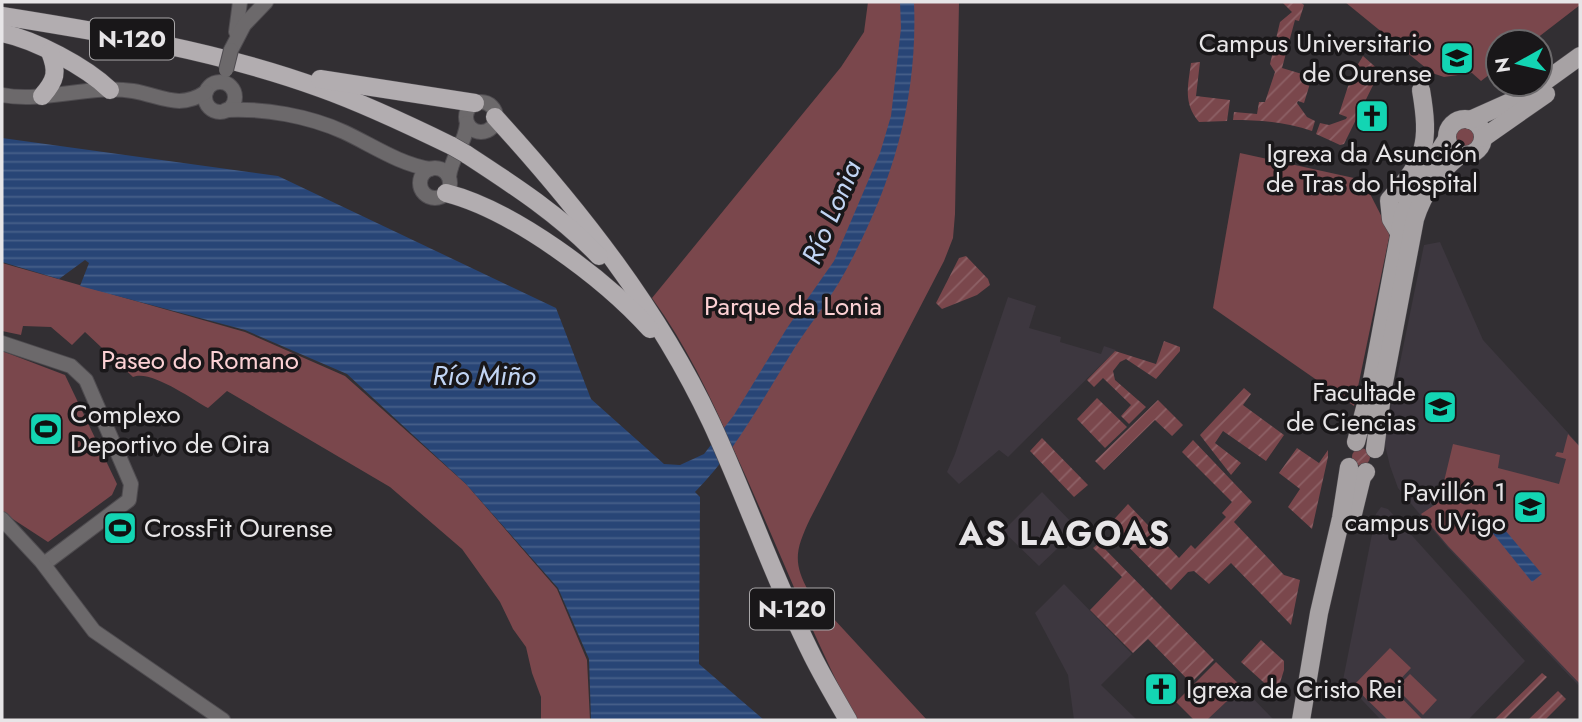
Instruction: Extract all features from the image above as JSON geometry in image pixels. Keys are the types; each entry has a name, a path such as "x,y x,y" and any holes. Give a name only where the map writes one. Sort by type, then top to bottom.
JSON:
{"highway":[{"name":"N-120","path":"2,16 193,51 261,69 368,106 461,144 572,231 618,277 654,321 679,362 711,421 809,650 848,720"},
{"path":"2,33 50,52 102,82 110,90"},
{"path":"42,96 53,83 56,73 50,52"},
{"path":"261,69 475,103"},
{"path":"495,117 559,189 638,293 654,321"},
{"path":"447,185 511,221 575,262 633,310 679,362"}],"main road":[{"path":"1313,720 1312,710 1319,669 1361,480 1357,470 1346,460 1346,452 1356,442 1371,385 1399,234 1408,200 1454,124 1459,120 1471,120 1526,95 1580,56"},
{"path":"1357,470 1373,468 1377,461 1375,449 1383,388 1415,219 1425,193 1435,177 1461,155 1476,151 1483,138 1580,70"},
{"path":"1399,234 1391,219 1389,200 1420,157 1426,141 1426,117 1421,90"},
{"path":"1471,120 1480,127 1483,138"},
{"path":"1447,139 1452,149 1461,155"},
{"path":"1404,182 1426,170"},
{"path":"1356,442 1365,442 1375,449"},
{"path":"1301,720 1319,613 1341,518 1357,470"}],"street":[{"path":"240,2 246,9 262,6"},
{"path":"220,111 208,105 210,88 226,70 239,21 240,2"},
{"path":"231,50 244,25 262,6"},
{"path":"220,111 232,105 232,92 226,70"},
{"path":"2,95 42,96 86,90 110,90 179,102 188,101 223,83 232,92 270,112"},
{"path":"165,100 187,109 270,112 333,127 417,167 443,171 447,185"},
{"path":"386,153 421,183 424,192 432,197 447,185 461,144 467,114 475,103 489,105 495,117 490,129 481,132 473,129 461,144 423,175 421,183"},
{"path":"2,343 71,366 86,380 131,484 129,500 44,564"},
{"path":"2,519 44,564 94,631 223,720"}],"shaded area":[{"path":"1440,242 1483,340 1580,446 1580,687 1448,548 1398,488 1390,466 1384,441 1424,245"},
{"path":"1008,297 1036,306 1029,328 1061,337 1060,342 1101,354 1104,346 1116,350 1008,457 999,450 959,484 947,472"},
{"path":"1042,492 1078,529 1039,566 1003,531"},
{"path":"1381,507 1388,509 1525,661 1468,720 1381,720 1343,680 1376,514"},
{"path":"1064,584 1132,654 1101,685 1137,720 1074,720 1068,675 1035,613"},
{"path":"1242,687 1274,720 1207,720"}],"green space":[{"name":"Parque da Lonia","path":"868,2 959,2 953,238 944,261 810,519 799,547 798,564 809,592 927,720 856,720 823,653 706,390 687,352 652,298 841,67 864,32"},
{"path":"1282,2 1300,2 1304,5 1299,21 1295,20 1282,68 1312,77 1304,103 1297,103 1307,117 1315,121 1312,131 1273,122 1233,120 1234,112 1257,114 1259,102 1265,102 1275,72 1270,64 1280,22 1292,12"},
{"name":"Campus Universitario de Ourense","path":"1345,2 1580,2 1580,5 1550,28 1484,28 1484,79 1481,81 1472,73 1444,77 1432,73"},
{"path":"1363,56 1380,71 1344,144 1340,145 1316,134 1320,123 1329,125 1346,119 1347,117 1339,114 1352,74"},
{"path":"1200,62 1196,96 1230,100 1227,121 1199,122 1194,115 1188,94 1189,79 1191,63"},
{"path":"1465,126 1473,129 1476,137 1473,145 1465,148 1457,145 1454,137 1457,129"},
{"path":"1240,153 1363,180 1390,233 1354,406 1213,308"},
{"path":"966,256 988,279 990,285 977,295 942,309 936,303 959,258"},
{"name":"Paseo do Romano","path":"2,263 245,332 345,376 466,484 557,589 587,660 590,720 541,720 541,697 526,647 513,629 500,602 462,549 390,487 227,391 208,408 160,381 150,377 133,377 85,332 72,345 51,327 23,326 21,335 2,331"},
{"path":"1164,341 1180,347 1180,351 1156,379 1126,359 1113,371 1115,380 1146,407 1129,424 1121,416 1131,405 1103,378 1094,387 1087,380 1115,351 1156,364"},
{"name":"Complexo Deportivo de Oira","path":"2,351 65,375 117,484 112,495 48,542 2,512"},
{"path":"1244,388 1251,394 1243,405 1284,435 1266,461 1223,431 1215,443 1241,463 1231,475 1200,435"},
{"path":"1097,398 1127,427 1105,448 1077,419"},
{"path":"1158,400 1183,425 1172,436 1155,420 1104,470 1095,461"},
{"path":"1568,434 1580,447 1580,684 1448,546 1421,514 1439,502 1453,444 1500,455 1498,468 1559,484 1566,459 1555,456 1557,452 1563,453"},
{"path":"1042,438 1088,485 1074,497 1030,451"},
{"path":"1193,440 1252,502 1234,522 1284,575 1300,580 1291,625 1231,563 1209,584 1194,571 1188,572 1171,590 1108,526 1128,504 1179,558 1191,545 1195,549 1226,517 1222,513 1232,502 1182,452"},
{"path":"1297,448 1319,463 1328,450 1312,529 1288,507 1300,489 1279,473"},
{"path":"1361,448 1367,451 1370,457 1367,463 1361,466 1355,463 1352,457 1355,451"},
{"path":"1099,543 1214,660 1191,683 1148,639 1133,653 1090,610 1122,577 1093,548"},
{"path":"1261,640 1284,661 1279,686 1271,689 1241,662"},
{"path":"1390,648 1411,668 1392,688 1423,720 1388,720 1353,686"},
{"path":"1216,662 1242,687 1207,720 1194,720 1176,702"},
{"path":"1542,673 1547,677 1504,720 1494,720"},
{"path":"1410,674 1437,700 1423,715 1396,688"},
{"path":"1558,691 1566,699 1545,720 1528,720"}],"water":[{"name":"Río Miño","path":"900,2 914,2 912,74 899,142 876,207 862,240 832,294 734,445 695,492 700,497 699,664 764,720 591,720 589,659 558,588 466,484 347,374 245,330 80,286 89,263 85,260 59,279 2,262 2,138 278,176 556,308 591,399 664,464 680,465 704,454 734,415 787,328 834,261 880,153 891,116 901,28"},
{"path":"1500,524 1542,574 1532,582 1491,531"}],"place":[{"name":"Campus Universitario de Ourense","path":"1457,58"},
{"name":"Igrexa da Asunción de Tras do Hospital","path":"1372,116"},
{"name":"Facultade de Ciencias","path":"1440,407"},
{"name":"Complexo Deportivo de Oira","path":"46,429"},
{"name":"Pavillón 1 campus UVigo","path":"1530,507"},
{"name":"CrossFit Ourense","path":"120,528"},
{"name":"Igrexa de Cristo Rei","path":"1161,689"}],"district":[{"name":"AS LAGOAS","path":"1065,533"}],"water label":[{"name":"Río Lonia","path":"831,212"}]}
